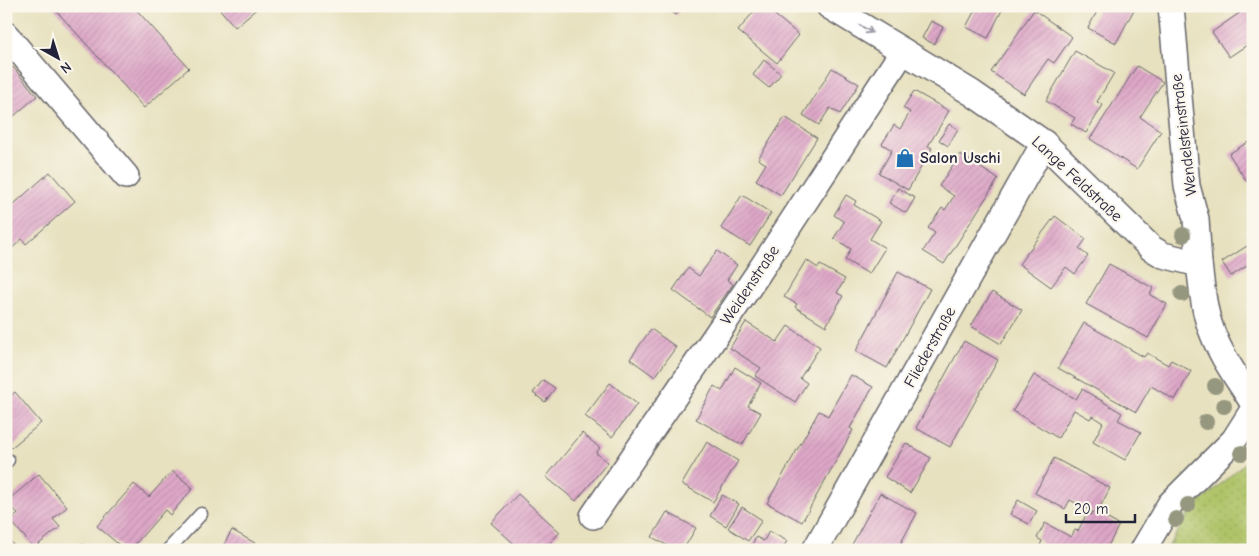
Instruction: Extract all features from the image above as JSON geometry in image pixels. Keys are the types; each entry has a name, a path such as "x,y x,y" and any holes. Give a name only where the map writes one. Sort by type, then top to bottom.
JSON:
{"street":[{"name":"Lange Feldstraße","path":"828,6 972,93 1044,143 1151,248 1163,255 1199,264"},
{"name":"Wendelsteinstraße","path":"1170,6 1187,186 1196,220 1199,264"},
{"path":"6,35 126,176"},
{"name":"Weidenstraße","path":"593,516 757,276 903,51"},
{"name":"Fliederstraße","path":"815,550 1044,143"},
{"path":"1199,264 1203,301 1211,329 1224,357 1253,403"},
{"path":"1143,550 1170,504 1234,440 1253,410"}],"lane":[{"path":"168,550 202,514"}],"green space":[{"path":"1253,456 1253,550 1166,550 1193,508"}],"building":[{"path":"52,6 133,6 189,68 144,108"},
{"path":"217,6 260,6 235,27"},
{"path":"665,6 683,6 676,15"},
{"path":"758,6 764,6 799,35 777,63 738,31"},
{"path":"895,6 911,6 908,12"},
{"path":"977,6 1004,6 988,38 966,27"},
{"path":"1100,6 1136,6 1116,43 1088,28"},
{"path":"1248,7 1253,14 1253,41 1229,57 1212,32"},
{"path":"1034,10 1072,37 1054,63 1048,59 1024,94 991,72"},
{"path":"931,21 943,27 934,44 922,38"},
{"path":"1075,51 1114,73 1097,102 1103,105 1086,133 1071,124 1075,118 1046,101"},
{"path":"764,60 781,74 769,88 753,75"},
{"path":"1137,66 1163,82 1140,117 1161,131 1137,169 1090,139"},
{"path":"13,67 37,96 6,123 6,73"},
{"path":"832,68 859,84 840,114 830,108 819,125 803,115"},
{"path":"914,91 949,111 928,146 932,148 908,190 879,173 892,150 882,144 894,125 900,129 910,112 903,108"},
{"path":"785,117 817,138 781,195 756,180 766,164 758,159"},
{"path":"949,124 958,129 948,146 939,140"},
{"path":"1248,142 1253,150 1253,179 1247,182 1229,154"},
{"path":"960,154 998,179 944,264 923,251 935,233 928,228 942,208 945,210 954,196 939,186"},
{"path":"50,172 75,201 26,244 22,239 6,254 6,211"},
{"path":"898,188 915,198 906,213 889,203"},
{"path":"742,195 771,213 750,246 721,228"},
{"path":"846,195 856,201 854,205 881,221 870,239 885,248 869,274 845,260 851,249 834,238 844,222 834,215"},
{"path":"1055,216 1086,239 1079,249 1088,256 1075,274 1066,267 1051,287 1019,264"},
{"path":"1247,246 1253,256 1253,262 1231,276 1222,262"},
{"path":"717,251 737,265 727,280 733,284 710,317 673,290 688,268 699,276"},
{"path":"806,260 818,268 820,265 845,279 837,293 843,296 826,326 795,307 797,304 784,297"},
{"path":"1109,264 1153,288 1150,295 1167,304 1148,338 1086,304"},
{"path":"898,272 930,289 887,368 856,351"},
{"path":"992,292 1022,310 1001,344 971,326"},
{"path":"746,322 777,342 788,326 820,347 800,378 807,383 795,402 755,376 761,368 730,348"},
{"path":"1084,323 1144,357 1147,353 1168,365 1171,360 1191,371 1175,400 1151,386 1136,412 1058,368"},
{"path":"651,329 676,347 655,377 630,359"},
{"path":"964,341 998,360 950,447 916,428"},
{"path":"735,367 761,383 748,406 761,413 742,445 696,419 714,386 722,391"},
{"path":"851,375 873,387 850,428 853,430 802,522 767,503 819,411 828,416"},
{"path":"1034,375 1076,399 1082,389 1122,413 1118,420 1141,432 1125,460 1093,442 1103,423 1092,416 1090,419 1074,410 1058,438 1013,411"},
{"path":"543,380 555,388 545,402 533,393"},
{"path":"610,383 637,404 612,437 585,416"},
{"path":"15,392 41,423 6,452 6,400"},
{"path":"582,433 600,448 596,453 608,462 576,501 546,477"},
{"path":"707,442 738,461 713,502 682,484"},
{"path":"906,443 931,458 910,493 885,477"},
{"path":"1054,458 1110,488 1097,513 1119,525 1106,550 1038,550 1042,541 1037,538 1045,523 1071,537 1075,530 1078,531 1087,513 1091,515 1093,512 1070,500 1065,509 1035,493"},
{"path":"172,471 193,488 170,515 165,510 130,550 125,550 97,526 134,484 149,497"},
{"path":"39,474 67,507 53,519 60,527 34,548 10,520 18,514 7,501"},
{"path":"880,493 917,513 897,550 849,550"},
{"path":"518,494 560,532 544,550 521,550 491,523"},
{"path":"722,495 739,504 726,526 710,516"},
{"path":"1018,500 1037,511 1029,524 1010,514"},
{"path":"742,507 762,520 748,541 728,528"},
{"path":"667,512 696,528 683,550 675,550 652,537"},
{"path":"232,530 267,550 221,550"},
{"path":"769,531 787,541 782,550 749,550 756,537 764,541"},
{"path":"6,537 18,550 6,550"},
{"path":"83,544 90,550 78,550"}],"place":[{"name":"Salon Uschi","path":"905,158"}]}
